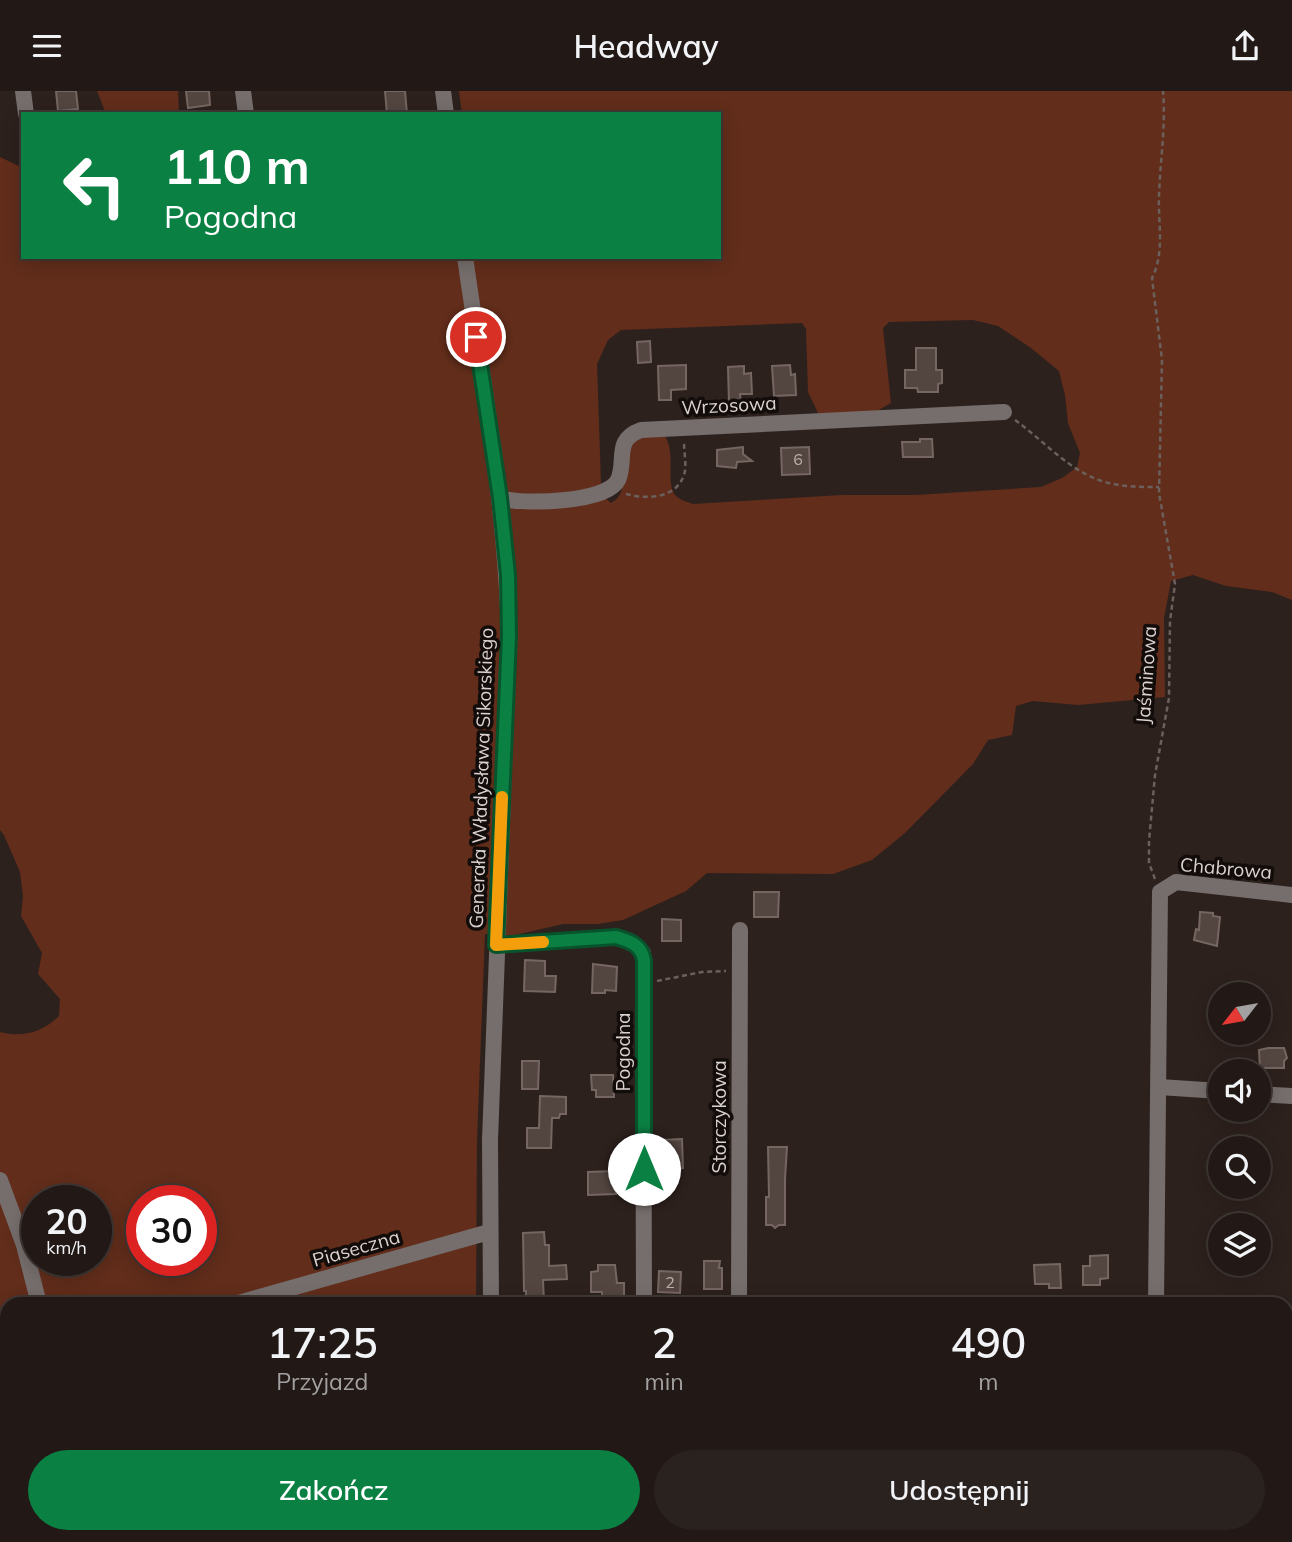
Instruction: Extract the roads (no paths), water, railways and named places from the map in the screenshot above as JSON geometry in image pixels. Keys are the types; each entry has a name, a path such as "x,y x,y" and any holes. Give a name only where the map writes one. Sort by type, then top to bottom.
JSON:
{"street":[{"path":"23,91 26,112"},
{"path":"243,91 246,112"},
{"path":"443,91 446,112"},
{"name":"Generała Władysława Sikorskiego","path":"465,259 500,498 508,575 509,636 496,945 489,1232 491,1297"},
{"name":"Wrzosowa","path":"500,498 509,501 535,501 598,495 610,489 618,479 624,443 632,433 641,430 1004,412"},
{"name":"Chabrowa","path":"1159,1087 1160,892 1176,881 1292,895"},
{"name":"Storczykowa","path":"739,1297 740,930"},
{"name":"Pogodna","path":"496,945 616,937 639,946 643,954 644,1297"},
{"path":"1156,1297 1159,1087 1208,1090"},
{"path":"1271,1095 1292,1096"},
{"path":"0,1180 24,1245 37,1297"},
{"name":"Piaseczna","path":"259,1297 489,1232"}]}
